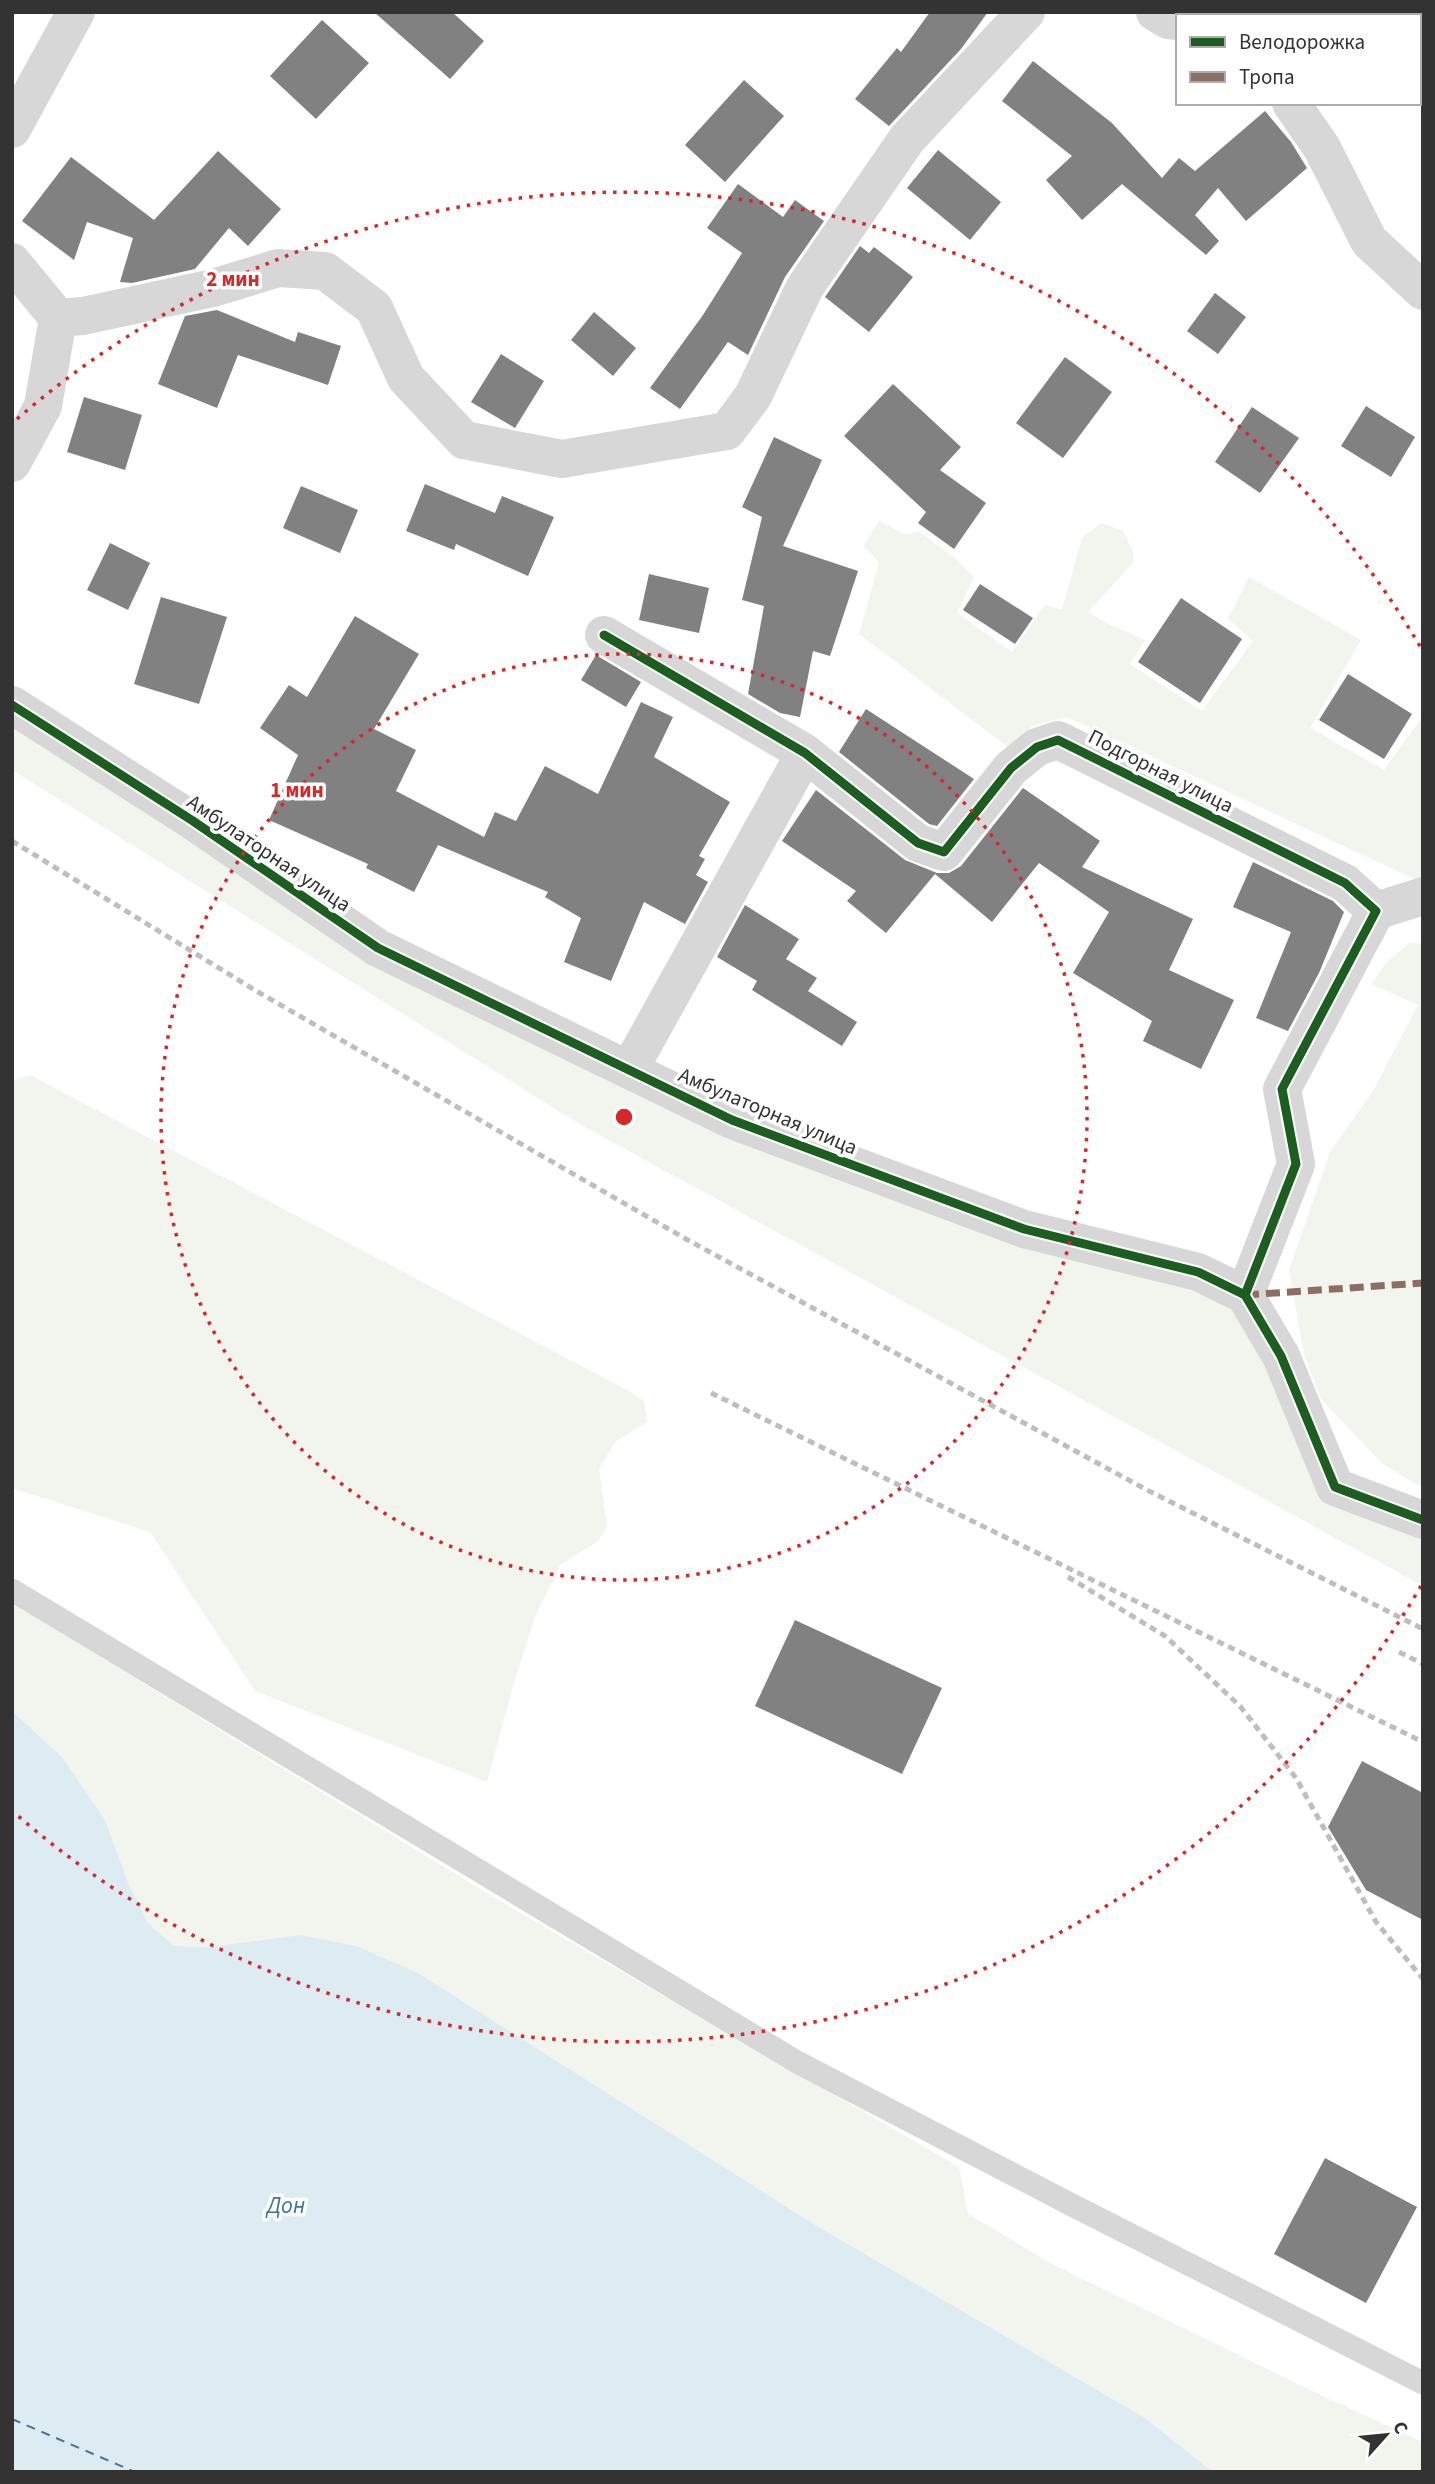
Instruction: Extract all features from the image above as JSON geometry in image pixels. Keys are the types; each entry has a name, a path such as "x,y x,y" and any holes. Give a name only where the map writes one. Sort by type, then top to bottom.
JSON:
{"street":[{"path":"12,129 76,12"},
{"path":"58,318 83,316 213,288 278,268 325,271 374,308 405,378 464,440 562,459 727,432 753,396 804,287 907,139 1026,12"},
{"path":"1155,12 1168,20 1176,21"},
{"path":"1292,105 1322,148 1369,241 1423,291"},
{"path":"12,262 58,318 43,406 12,463"},
{"name":"Подгорная улица","path":"604,635 805,752 918,843 944,852 1011,768 1037,747 1058,740 1345,883 1376,911"},
{"name":"Амбулаторная улица","path":"14,702 378,948 732,1120 1024,1229 1198,1272 1245,1295"},
{"path":"629,1070 805,752"},
{"path":"1423,896 1376,911 1282,1089 1296,1164 1245,1295 1281,1356 1335,1488 1423,1520"}],"lane":[{"path":"12,1590 797,2062 1423,2383"}],"shaded area":[{"path":"879,521 906,535 918,531 954,557 974,577 957,613 1012,652 1045,605 1062,610 1082,538 1101,523 1123,531 1133,551 1134,562 1088,612 1145,640 1130,664 1202,711 1253,641 1228,619 1249,577 1361,640 1310,728 1384,770 1423,716 1423,883 1067,717 1032,726 1013,751 859,634 879,563 864,546"},
{"path":"12,705 193,821 629,1070 1245,1295 1335,1487 1423,1520 1423,1586 583,1126 12,770"},
{"path":"1409,943 1423,943 1423,1488 1383,1464 1321,1399 1304,1354 1289,1270 1330,1152 1373,1091 1418,1005 1371,984 1386,963"},
{"path":"30,1075 644,1401 647,1422 615,1442 599,1469 607,1527 597,1542 560,1565 535,1617 487,1782 255,1691 150,1532 12,1488 12,1081"},
{"path":"12,1603 500,1901 959,2167 968,2214 1052,2264 1423,2442 1423,2472 1213,2472 1145,2418 812,2223 418,1973 300,1935 206,1947 174,1946 148,1923 129,1885 105,1820 63,1758 12,1711"}],"water":[{"name":"Дон","path":"12,1711 63,1758 105,1820 129,1885 148,1923 174,1946 207,1947 300,1935 356,1946 418,1973 812,2223 1145,2418 1213,2472 12,2472"}],"building":[{"path":"374,12 452,12 484,41 450,79"},
{"path":"930,12 988,12 961,49 889,126 855,99 897,48 901,52"},
{"path":"322,20 369,63 316,119 270,76"},
{"path":"1033,61 1112,123 1162,178 1179,158 1195,171 1265,111 1291,142 1307,168 1246,221 1218,188 1195,215 1219,241 1206,255 1122,184 1082,220 1046,180 1072,156 1002,101"},
{"path":"744,80 784,116 725,182 685,145"},
{"path":"938,150 1001,202 970,240 907,188"},
{"path":"218,151 281,209 248,246 229,228 195,269 132,283 120,282 133,238 87,222 74,260 22,221 71,157 154,220"},
{"path":"738,184 783,217 795,200 824,221 785,277 748,355 728,342 680,409 650,388 703,315 742,253 707,228"},
{"path":"860,246 869,253 874,247 913,277 869,332 825,297"},
{"path":"1215,293 1246,317 1218,354 1187,331"},
{"path":"217,310 295,342 298,332 341,346 328,385 238,355 217,408 158,384 185,316"},
{"path":"594,312 636,348 613,376 571,340"},
{"path":"501,354 544,381 515,428 471,402"},
{"path":"1065,357 1112,392 1063,458 1016,423"},
{"path":"893,384 961,447 940,470 986,503 954,549 918,523 926,512 844,436"},
{"path":"84,397 142,415 125,470 67,452"},
{"path":"1366,406 1415,437 1391,477 1341,446"},
{"path":"1252,407 1299,438 1260,493 1215,462"},
{"path":"774,437 822,460 783,546 858,571 830,656 813,651 800,717 780,713 748,694 764,606 742,600 762,517 742,507"},
{"path":"425,484 495,513 502,496 554,517 528,576 456,544 454,550 406,531"},
{"path":"301,486 358,510 340,553 283,528"},
{"path":"110,543 150,563 128,610 87,590"},
{"path":"649,574 709,588 699,633 639,620"},
{"path":"980,584 1033,618 1015,644 963,610"},
{"path":"161,597 227,617 199,704 134,684"},
{"path":"1181,598 1242,639 1200,703 1138,662"},
{"path":"355,616 419,654 374,729 416,750 396,791 484,837 495,812 516,821 545,766 598,794 641,702 673,717 654,757 730,802 699,856 705,859 696,875 708,882 685,924 644,902 611,981 564,962 581,918 545,897 548,892 438,845 414,892 366,868 368,864 269,820 298,755 260,728 289,685 307,697"},
{"path":"596,655 641,682 626,707 581,680"},
{"path":"1348,674 1412,714 1384,759 1319,720"},
{"path":"866,709 974,779 937,826 929,824 839,752"},
{"path":"1023,788 1100,841 1082,867 1193,919 1169,970 1234,1000 1201,1069 1143,1041 1152,1021 1073,973 1109,912 1039,863 992,922 935,874 886,933 847,901 856,891 782,841 816,790 905,860 937,873 949,873 961,866"},
{"path":"1253,862 1333,901 1344,912 1319,973 1288,1031 1256,1018 1291,932 1233,907"},
{"path":"745,905 799,939 786,959 817,978 808,991 857,1022 842,1046 752,990 757,981 717,957"},
{"path":"795,1620 942,1688 902,1774 755,1706"},
{"path":"1362,1761 1423,1793 1423,1920 1366,1890 1328,1827"},
{"path":"1325,2158 1417,2207 1366,2303 1274,2254"}],"ferry route":[{"path":"12,2419 135,2472"}],"railway":[{"path":"12,841 258,992 686,1239 1147,1490 1423,1629"},
{"path":"711,1393 1423,1742"},
{"path":"1068,1577 1165,1636 1240,1706 1296,1778 1376,1922 1423,1979"},
{"path":"1399,1652 1423,1664"}],"marked path":[{"path":"1245,1295 1423,1283"}],"cycle path":[{"path":"604,635 805,753 918,843 944,852 1011,768 1037,747 1058,740 1345,883 1376,911 1282,1089 1296,1164 1245,1295"},
{"path":"12,705 193,821 378,948 732,1120 1024,1229 1198,1272 1245,1295 1281,1356 1335,1487 1423,1520"}]}
